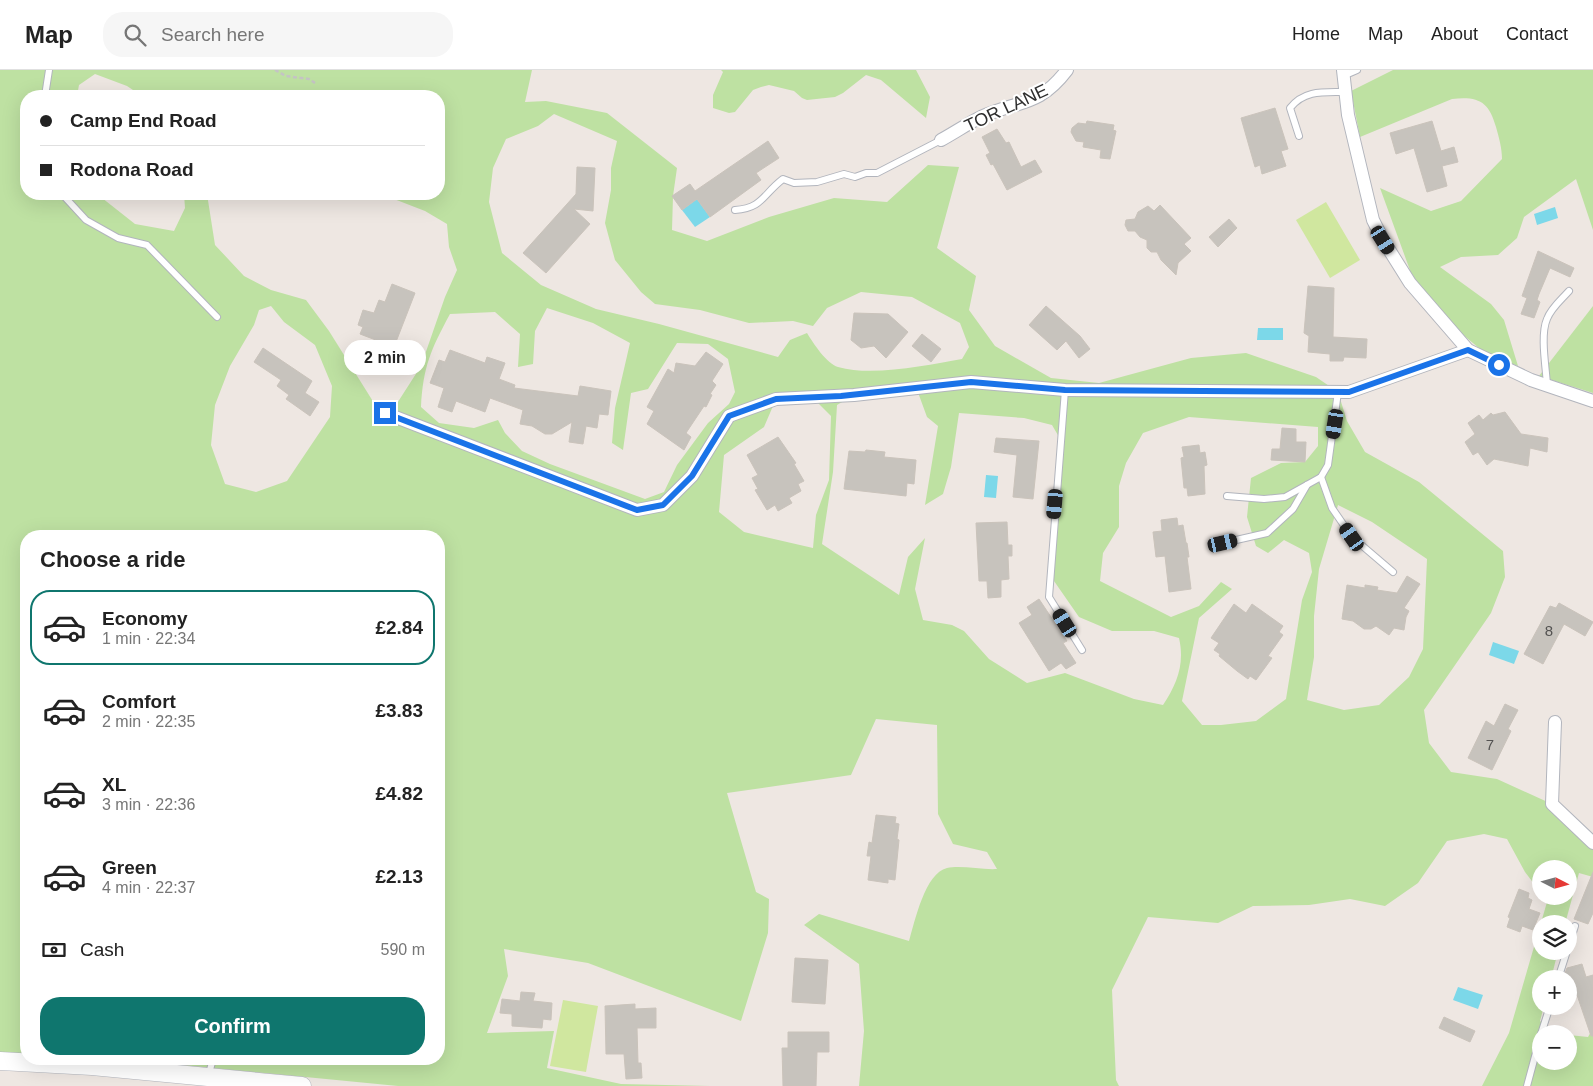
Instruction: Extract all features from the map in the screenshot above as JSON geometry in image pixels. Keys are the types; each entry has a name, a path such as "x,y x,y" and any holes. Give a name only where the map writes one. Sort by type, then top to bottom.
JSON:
{"main road":[{"path":"0,1061 20,1062"},
{"path":"74,1065 302,1086"}],"street":[{"name":"TOR LANE","path":"941,140 982,117 1042,95 1057,83 1067,70"},
{"path":"1343,73 1344,92 1373,220 1383,240 1415,290 1468,350 1547,386 1593,401"},
{"path":"385,413 637,510 663,505 692,476 729,416 776,399 838,396 971,382 1065,390 1349,392 1468,350"},
{"path":"1555,722 1552,804 1593,843"}],"lane":[{"path":"47,90 49,70"},
{"path":"1343,73 1357,70"},
{"path":"1300,136 1290,108 1296,100 1307,94 1344,92"},
{"path":"735,210 750,209 765,198 773,187 783,179 794,183 816,182 844,174 855,177 877,172 941,140"},
{"path":"68,200 86,220 118,238 148,246 217,317"},
{"path":"1547,386 1544,341 1546,320 1552,310 1570,291"},
{"path":"1065,390 1049,577 1049,597 1082,650"},
{"path":"1227,496 1285,497 1321,477 1328,465 1338,392"},
{"path":"1321,477 1332,508 1352,537 1393,572"},
{"path":"1223,543 1267,533 1293,509 1308,484"},
{"path":"208,1078 211,1065"},
{"path":"1527,1086 1532,1067"}],"path":[{"path":"275,70 286,76 309,79 315,83"}],"green space":[{"path":"0,70 532,70 525,102 546,101 607,113 677,168 673,196 672,230 707,241 769,217 834,198 887,202 928,165 959,167 937,248 976,276 969,310 995,346 1051,378 1099,383 1191,358 1246,353 1316,377 1338,392 1347,421 1365,452 1419,482 1503,551 1505,577 1491,613 1424,710 1429,743 1451,772 1497,779 1552,804 1593,843 1593,877 1579,873 1578,877 1578,860 1532,860 1532,881 1507,839 1484,834 1447,841 1418,883 1385,906 1350,899 1309,905 1253,906 1218,923 1148,917 1112,990 1116,1080 1119,1086 859,1086 864,1031 859,964 804,925 819,914 909,941 922,899 927,888 939,872 953,867 997,869 987,852 953,844 938,814 937,725 876,719 851,775 727,793 756,892 769,899 768,933 741,1021 588,963 504,949 508,976 487,1033 554,1031 547,1068 621,1084 710,1086 398,1086 183,1065 445,1065 445,530 20,530 20,1055 0,1053","holes":["95,74 133,90 445,90 445,200 397,200 425,211 447,224 449,247 457,270 445,297 421,366 394,408 379,411 329,331 306,300 271,290 244,276 215,245 208,200 184,200 185,208 174,231 135,224 105,200 20,200 20,90 78,90 79,85","554,114 617,141 611,168 611,190 605,223 615,260 641,292 655,304 700,310 749,323 793,321 813,326 827,308 861,292 912,297 960,323 969,347 962,359 900,369 852,370 838,367 829,362 807,333 790,340 778,357 659,324 596,309 541,285 502,253 489,202 493,168 506,139 538,126","271,306 284,322 315,345 332,386 330,417 287,481 256,492 225,484 211,445 215,405 230,366 254,325 259,310","547,308 593,323 630,343 615,408 612,443 623,450 631,393 648,389 677,343 708,344 728,359 735,392 729,404 708,423 677,465 664,492 645,499 550,464 522,451 505,433 498,420 474,428 439,423 421,407 429,359 450,314 495,312 520,334 518,367 533,364 535,331","916,387 927,417 938,426 925,505 943,494 951,467 959,413 1024,418 1052,425 1062,442 1053,544 1054,581 1079,617 1112,631 1154,631 1179,638 1181,647 1180,665 1176,681 1163,705 1134,699 1065,673 1027,683 989,659 964,631 952,625 923,620 915,589 925,538 908,557 899,595 822,544 833,472 837,405 854,395","813,398 831,416 829,480 816,515 813,548 744,532 719,512 724,455 764,427 776,399","1189,417 1318,427 1318,446 1305,462 1281,463 1251,478 1247,517 1256,546 1268,553 1284,540 1309,553 1312,572 1302,600 1286,699 1256,721 1202,725 1182,701 1199,618 1232,589 1221,582 1199,606 1171,617 1100,581 1103,553 1119,527 1119,486 1126,463 1143,433","1338,505 1372,522 1427,559 1423,649 1409,677 1379,705 1344,710 1307,700 1314,657 1314,616 1319,569"]},
{"path":"721,70 916,70 930,97 926,118 881,80 866,75 835,97 807,100 794,91 769,85 761,87 753,90 735,112 729,113 713,108 713,95 723,72"},
{"path":"1393,70 1593,70 1593,230 1576,179 1524,217 1517,238 1498,255 1461,257 1440,267 1491,304 1504,320 1518,366 1485,353 1445,320 1411,273 1380,188 1431,211 1461,201 1502,159 1493,118 1482,102 1461,98 1452,99 1360,137 1351,91"},
{"path":"1326,202 1360,260 1330,278 1296,220"},
{"path":"1593,306 1593,393 1539,376"},
{"path":"1546,905 1570,905 1567,915 1543,915"},
{"path":"1532,954 1532,960 1556,960 1553,970 1532,970 1532,1015 1542,1015 1540,1021 1544,1025 1532,1025 1532,1070 1577,1070 1577,1036 1588,1037 1593,1028 1593,1086 1482,1086 1509,1033"},
{"path":"563,1000 598,1006 586,1072 550,1066"}],"water":[{"path":"697,199 710,217 695,227 682,210"},
{"path":"1555,207 1558,218 1537,225 1534,214"},
{"path":"1258,328 1283,328 1283,340 1257,340"},
{"path":"986,475 998,476 996,498 984,497"},
{"path":"1493,642 1519,651 1514,664 1489,655"},
{"path":"1458,987 1483,995 1478,1009 1453,1000"}],"building":[{"path":"1275,108 1288,149 1281,151 1286,166 1262,174 1260,165 1255,167 1241,118"},
{"path":"1087,121 1114,125 1113,130 1116,131 1110,159 1100,158 1101,150 1083,147 1084,142 1076,141 1071,132 1072,128 1078,123 1086,124"},
{"path":"1432,121 1441,151 1454,147 1458,162 1442,166 1447,186 1427,192 1414,148 1396,154 1390,133"},
{"path":"997,129 1006,143 1009,142 1021,167 1035,160 1042,172 1007,190 986,155 990,153 982,137"},
{"path":"768,141 779,158 756,173 761,180 710,217 697,199 682,210 672,196 690,184 695,191"},
{"path":"577,167 595,168 593,211 574,209 590,224 546,273 523,253 576,194"},
{"path":"1160,205 1191,238 1184,244 1191,251 1178,263 1176,275 1161,260 1157,252 1151,252 1147,248 1147,240 1140,237 1135,231 1128,231 1125,225 1126,220 1135,219 1138,212 1148,206 1154,211"},
{"path":"1229,219 1237,228 1218,247 1209,237"},
{"path":"1538,251 1574,268 1570,277 1550,268 1537,300 1540,302 1534,318 1521,314 1527,298 1522,296"},
{"path":"392,284 415,293 394,347 360,334 363,327 358,325 363,310 374,313 379,300 385,302"},
{"path":"1308,286 1334,288 1333,337 1367,339 1366,358 1344,357 1343,361 1330,361 1330,354 1308,352 1309,336 1304,333"},
{"path":"1046,306 1080,336 1090,349 1079,358 1066,341 1057,350 1029,325"},
{"path":"854,313 888,314 908,332 886,358 874,346 861,348 851,340"},
{"path":"922,334 941,349 931,362 912,346"},
{"path":"263,348 312,381 305,393 319,402 310,416 286,399 289,395 277,386 281,380 254,362"},
{"path":"450,350 485,363 487,357 505,363 499,379 515,385 514,388 578,396 580,386 611,391 608,415 599,414 597,428 586,426 583,444 569,442 572,422 552,434 545,434 532,426 520,424 523,410 490,398 485,412 456,401 452,412 438,407 444,388 430,383 439,360 445,362"},
{"path":"706,352 723,364 712,381 716,385 710,394 712,395 706,407 704,406 686,433 691,437 684,450 647,424 654,411 647,407 668,369 674,373 676,363 695,366"},
{"path":"1505,412 1521,434 1548,438 1547,452 1530,448 1528,466 1494,459 1487,465 1478,452 1473,455 1465,442 1475,434 1468,423 1479,415 1483,420 1491,413 1493,415"},
{"path":"1282,428 1296,429 1296,442 1306,442 1305,462 1271,460 1272,449 1280,449"},
{"path":"778,437 796,463 794,464 804,481 798,484 801,491 789,498 792,503 778,511 775,505 767,510 755,490 758,489 752,478 758,475 747,455"},
{"path":"996,438 1039,441 1033,499 1013,497 1017,455 994,452"},
{"path":"1199,445 1200,453 1205,452 1207,465 1204,466 1205,494 1188,496 1187,488 1184,488 1181,458 1184,457 1182,447"},
{"path":"866,450 885,452 884,457 916,460 914,484 907,483 906,496 844,489 849,451 865,452"},
{"path":"1177,518 1178,526 1183,525 1187,543 1191,589 1169,592 1165,556 1156,557 1153,532 1162,531 1161,520"},
{"path":"1007,522 1008,545 1012,545 1012,556 1008,556 1009,579 1001,580 1001,597 988,598 987,581 979,581 976,523"},
{"path":"1407,576 1420,584 1404,608 1409,611 1404,630 1394,628 1389,635 1376,626 1371,629 1364,629 1353,621 1342,619 1347,585 1365,588 1365,585 1378,587 1377,590 1397,593"},
{"path":"1039,599 1067,641 1063,643 1076,663 1066,669 1061,663 1049,671 1019,623 1032,615 1027,607"},
{"path":"1559,603 1593,622 1585,636 1564,624 1543,664 1524,654 1550,606 1556,608"},
{"path":"1234,604 1246,613 1252,604 1283,626 1279,632 1283,635 1268,656 1272,658 1256,680 1250,676 1248,679 1214,650 1219,643 1211,638"},
{"path":"1505,704 1518,710 1508,729 1511,731 1492,770 1468,758 1486,721 1494,726"},
{"path":"876,815 896,817 895,823 899,824 895,880 888,879 888,883 868,880 871,856 867,856 869,842 872,843"},
{"path":"1593,872 1593,913 1588,924 1577,920 1576,915"},
{"path":"1519,889 1529,893 1528,898 1532,900 1529,909 1540,913 1539,915 1532,915 1532,930 1522,926 1520,932 1507,927 1510,918 1508,917"},
{"path":"795,958 828,960 825,1004 792,1002"},
{"path":"1582,964 1586,977 1593,975 1593,1036 1591,1036 1577,995 1577,970 1566,970 1567,968"},
{"path":"521,992 535,993 533,1001 552,1003 551,1020 543,1019 542,1028 512,1026 512,1014 500,1013 502,999 520,1001"},
{"path":"635,1004 635,1009 656,1008 656,1028 637,1028 638,1063 641,1063 642,1078 626,1079 624,1054 606,1054 605,1006"},
{"path":"1444,1017 1475,1031 1470,1042 1439,1028"},
{"path":"788,1032 829,1032 829,1052 817,1052 816,1086 783,1086 782,1048 788,1048"}],"route":[{"path":"385,413 637,510 663,505 692,476 729,416 776,399 854,395 971,382 1065,390 1349,392 1468,350 1499,365"}]}
